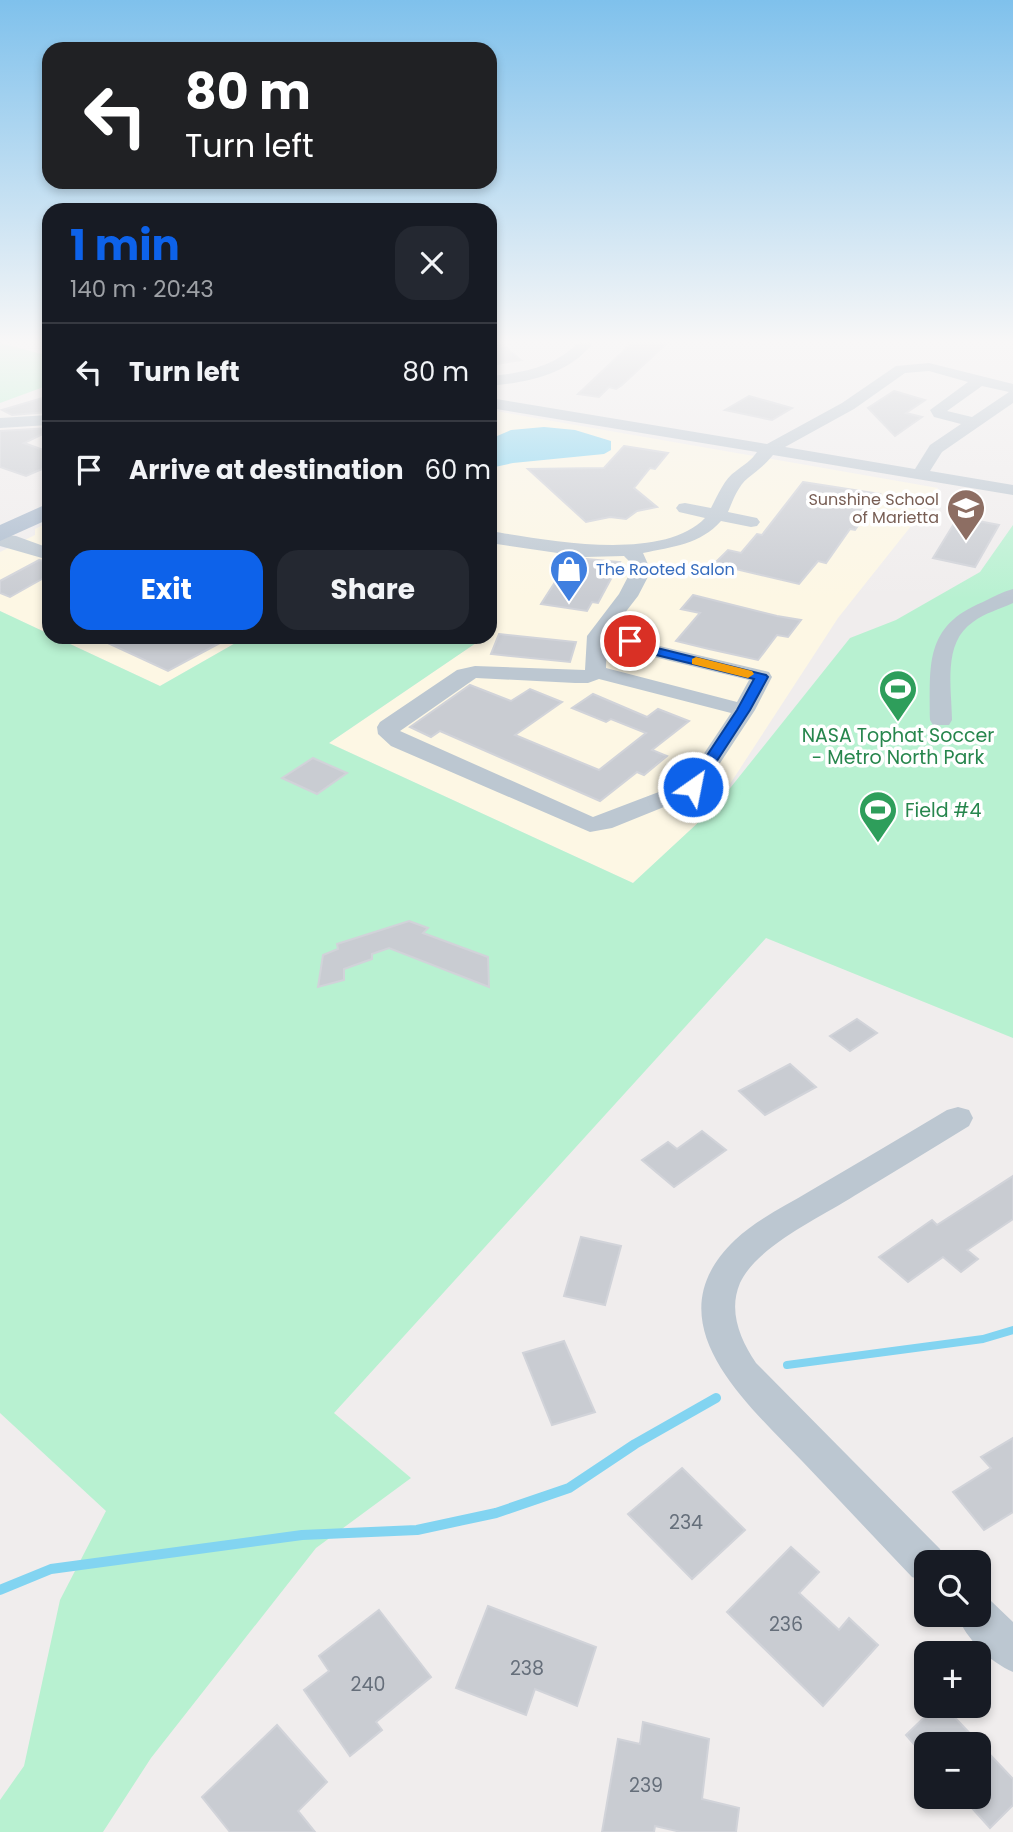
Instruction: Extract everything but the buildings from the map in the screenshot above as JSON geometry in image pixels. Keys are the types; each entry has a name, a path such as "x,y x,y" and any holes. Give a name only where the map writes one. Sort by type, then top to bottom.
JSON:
{"main road":[{"path":"3,531 42,495"},
{"path":"3,531 42,513"}],"street":[{"path":"641,428 1013,490"},
{"path":"497,537 558,539 603,552 629,550 686,537 704,528 717,516 729,490 741,475 754,468 768,450 808,428"},
{"path":"919,475 936,449 967,428"},
{"path":"741,475 737,466 745,446"},
{"path":"685,508 751,522"},
{"path":"3,531 42,550"},
{"path":"595,672 597,636 639,578 640,565 629,550"},
{"path":"941,720 942,648 958,623 976,611 1013,595"},
{"path":"630,641 640,648 761,677 744,710 693,787 603,823 590,825 399,741 389,734 388,727 395,721 455,681 475,672 588,677 595,672 744,710"},
{"path":"914,1551 743,1374 729,1354 721,1331 718,1309 720,1290 728,1271 742,1251 764,1234 958,1118"}],"shaded area":[{"path":"497,428 596,428 938,488 927,506 838,618 715,807 633,883 329,743 475,644 497,644"},
{"path":"42,526 42,631 0,611 0,552 35,535 35,529"},
{"path":"70,644 234,644 160,686"}],"green space":[{"path":"1013,525 1013,1038 766,938 334,1413 411,1478 316,1548 151,1758 103,1832 0,1832 0,1800 24,1766 60,1600 106,1511 0,1413 0,611 42,631 42,644 70,644 160,686 234,644 475,644 329,743 633,883 715,807 850,638 896,620 980,572"}],"water":[{"path":"511,430 575,430 611,441 611,450 604,454 497,466 497,436"}],"waterway":[{"path":"787,1365 983,1339 1013,1330"},
{"path":"0,1590 51,1569 302,1535 417,1530 496,1513 569,1488 635,1444 716,1398"}],"slow traffic":[{"path":"696,661 748,674"}],"place":[{"name":"Sunshine School of Marietta","path":"966,542"},
{"name":"The Rooted Salon","path":"569,603"},
{"name":"NASA Tophat Soccer - Metro North Park","path":"898,723"},
{"name":"Field #4","path":"878,844"}],"route":[{"path":"630,641 640,648 761,677 744,710 693,787"}]}
